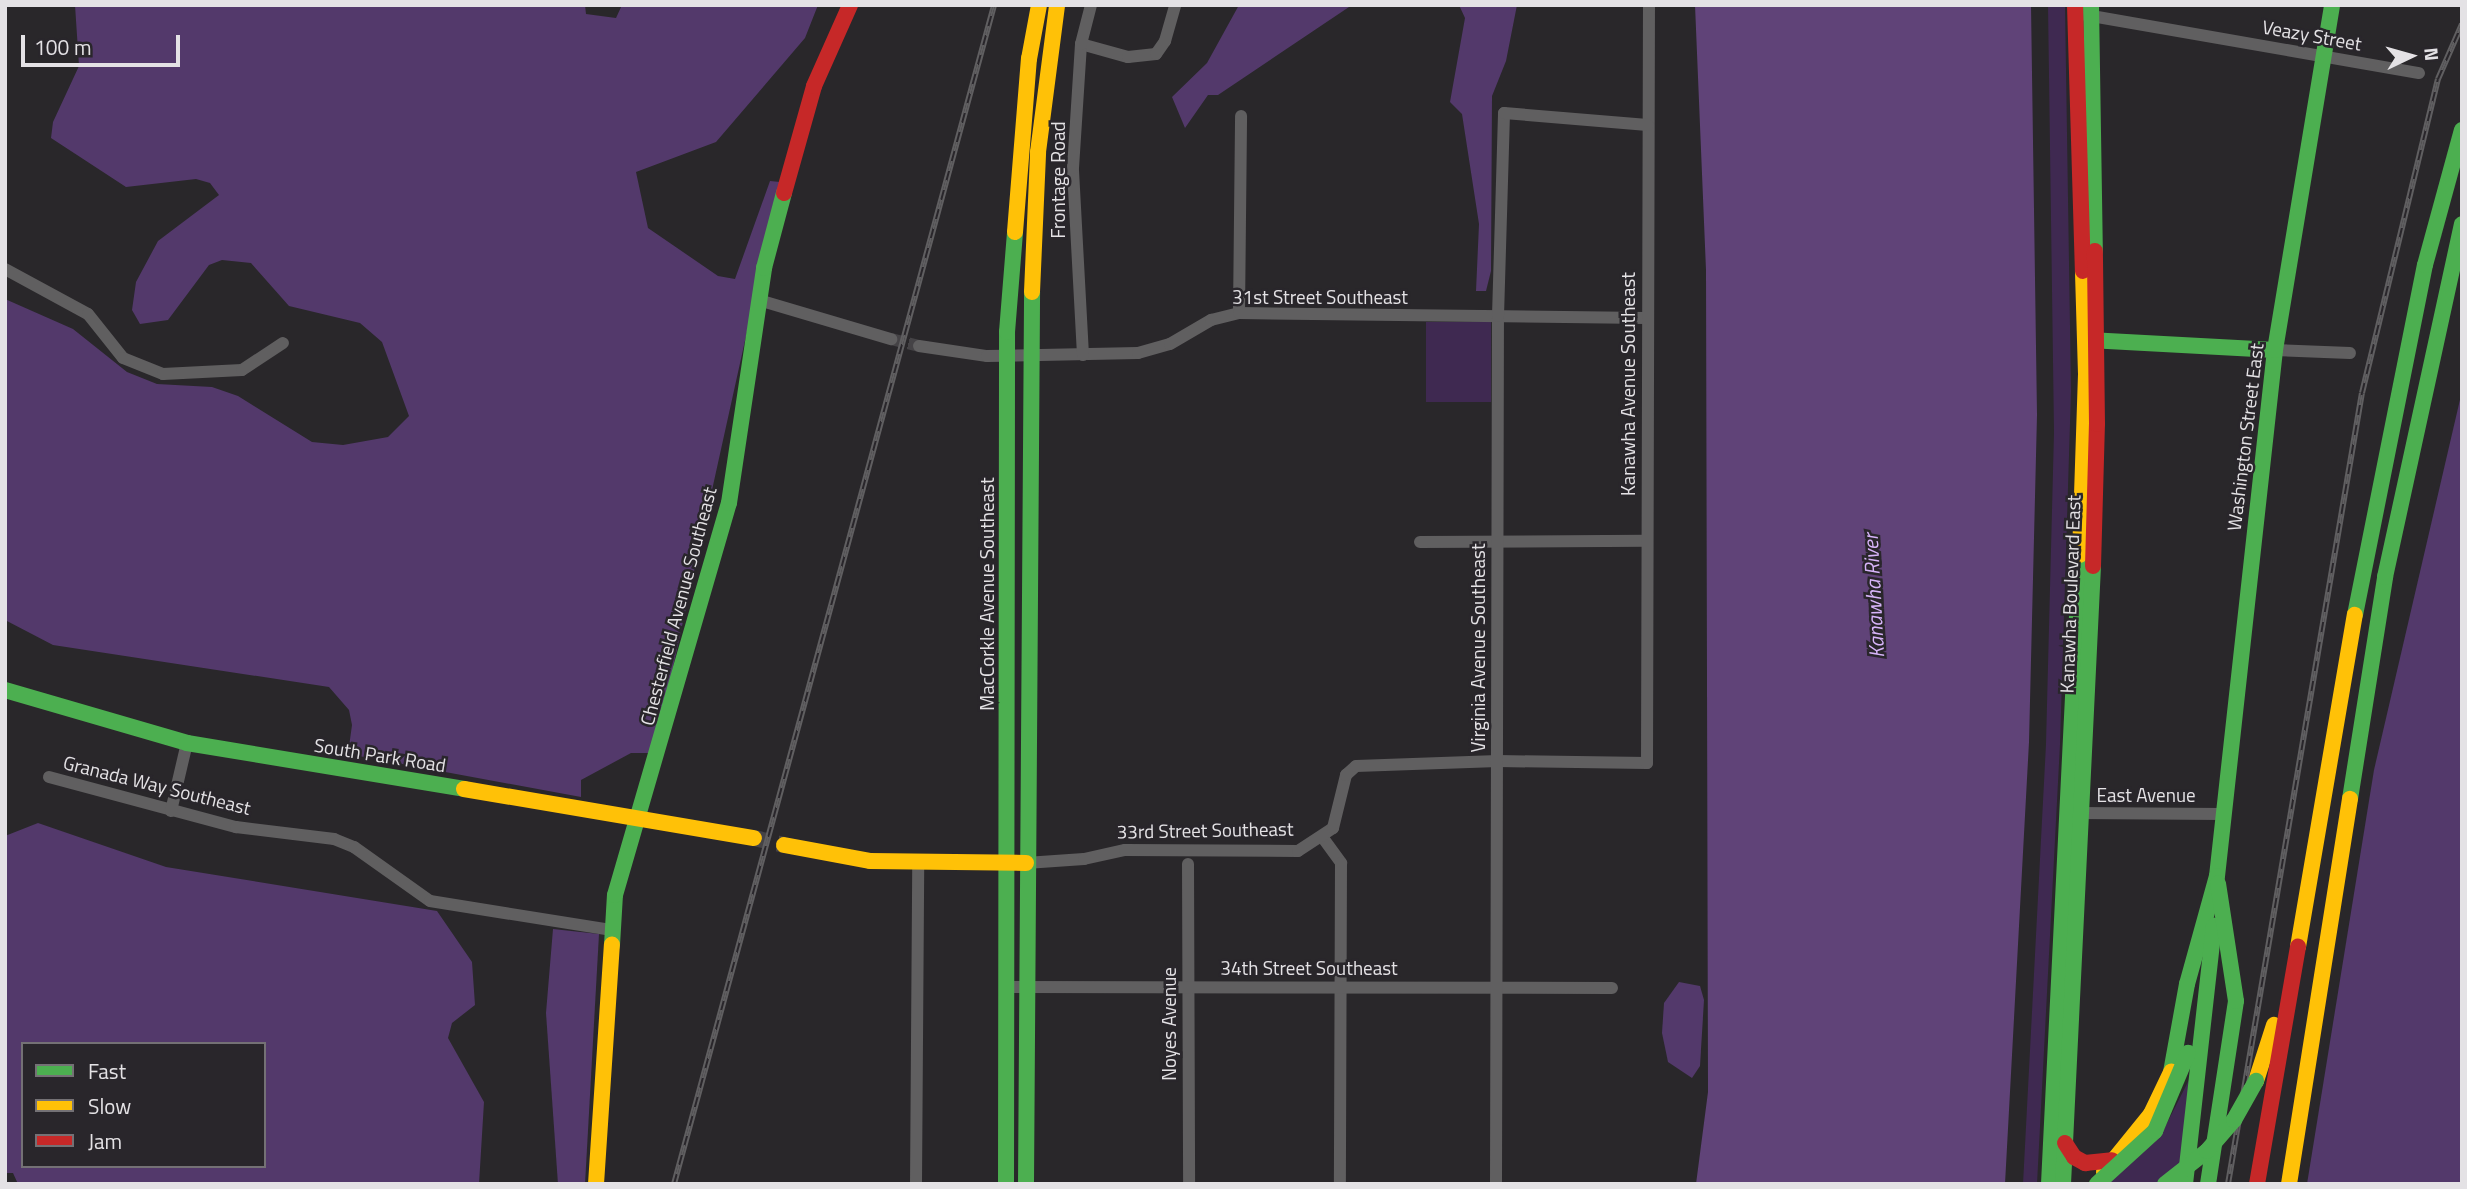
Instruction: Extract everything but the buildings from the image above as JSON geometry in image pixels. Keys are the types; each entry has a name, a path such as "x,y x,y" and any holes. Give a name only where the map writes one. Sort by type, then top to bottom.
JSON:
{"main road":[{"name":"Chesterfield Avenue Southeast","path":"596,1184 615,895 729,503 759,300 814,86 850,5"},
{"name":"MacCorkle Avenue Southeast","path":"1006,1184 1008,354 1015,203 1039,5"},
{"name":"MacCorkle Avenue Southeast","path":"1026,1184 1030,354 1038,152 1057,5"},
{"name":"Washington Street East","path":"2098,1184 2112,1160 2140,1130 2163,1094 2177,1054 2187,984 2203,937 2217,876 2276,350 2332,5"},
{"name":"Kanawha Boulevard East","path":"2082,382 2078,374 2082,263 2083,10"},
{"name":"Kanawha Boulevard East","path":"2063,1184 2092,340 2083,10"},
{"path":"2258,1184 2369,534 2425,265 2462,130"},
{"path":"2287,1184 2385,577 2462,225"},
{"name":"Kanawha Boulevard East","path":"2049,1184 2077,813 2082,382 2092,340 2082,263"},
{"path":"2092,340 2276,350"},
{"name":"South Park Road","path":"5,690 187,743 278,761 639,816 754,838"},
{"path":"784,845 830,857 1006,863"},
{"name":"33rd Street Southeast","path":"1006,863 1026,863"},
{"name":"Washington Street East","path":"2208,1184 2236,1001 2217,876"},
{"path":"2185,1184 2217,876"},
{"path":"2165,1184 2207,1151 2234,1121 2256,1081 2305,901"},
{"path":"2098,1184 2155,1131 2175,1092 2188,1053 2203,937"},
{"path":"2064,1143 2074,1157 2085,1163 2112,1160"}],"street":[{"name":"Frontage Road","path":"1083,355 1073,168 1081,44 1091,5"},
{"path":"1081,44 1141,58 1156,54 1165,41 1175,5"},
{"name":"Kanawha Avenue Southeast","path":"1498,761 1647,763 1649,5"},
{"name":"Veazy Street","path":"2083,10 2419,73"},
{"name":"Virginia Avenue Southeast","path":"1496,1184 1497,316 1504,113 1647,125"},
{"path":"1238,313 1241,116"},
{"path":"5,269 88,314 123,358 163,374 242,370 283,343"},
{"path":"759,300 891,339"},
{"name":"31st Street Southeast","path":"919,346 980,355 1083,355 1156,350 1211,320 1238,313 1647,317"},
{"path":"2276,350 2350,353"},
{"path":"1420,542 1647,541"},
{"path":"171,811 187,743"},
{"path":"1340,1184 1343,988 1341,863 1323,838 1338,818 1346,775 1356,766 1498,761"},
{"name":"Granada Way Southeast","path":"49,777 236,827 334,839 354,847 430,901 611,930"},
{"name":"East Avenue","path":"2077,813 2222,814"},
{"name":"33rd Street Southeast","path":"1026,863 1084,859 1125,850 1286,852 1309,847 1323,838"},
{"path":"916,1184 919,1150 918,862"},
{"name":"Noyes Avenue","path":"1188,864 1189,1184"},
{"name":"34th Street Southeast","path":"1006,988 1612,988"},
{"path":"919,1150 923,1184"}],"shaded area":[{"path":"75,5 585,5 586,14 616,18 622,5 818,5 805,38 716,142 636,172 648,228 718,276 735,279 770,181 780,182 654,753 631,753 581,780 581,797 348,754 352,725 349,710 329,687 53,645 5,620 5,299 73,329 127,372 157,384 212,387 238,396 312,442 343,445 388,437 409,416 382,342 360,323 289,306 251,263 222,260 209,265 168,320 140,324 132,310 136,282 158,241 219,195 210,183 196,179 126,187 51,138 53,122 79,66"},
{"path":"1239,5 1352,5 1218,95 1208,95 1185,128 1172,97 1207,63"},
{"path":"1459,5 1517,5 1506,61 1492,96 1491,271 1486,291 1476,291 1479,224 1462,114 1450,102 1465,18"},
{"path":"2048,5 2065,5 2071,391 2060,744 2037,1184 2023,1184 2046,744 2054,432"},
{"path":"1426,322 1491,322 1491,402 1426,402"},
{"path":"2462,391 2462,1184 2307,1184 2374,770"},
{"path":"38,823 166,867 437,911 472,962 475,1005 452,1023 448,1038 484,1102 479,1184 18,1184 13,1173 5,1173 5,836"},
{"path":"553,929 599,934 585,1184 558,1184 546,1013"},
{"path":"1679,982 1700,986 1704,1000 1700,1066 1692,1078 1668,1062 1662,1033 1664,1003"},
{"path":"2195,1068 2182,1184 2106,1184 2163,1131"}],"water":[{"name":"Kanawha River","path":"1695,5 2031,5 2037,415 2029,742 2005,1184 1696,1184 1708,1092 1706,270"}],"tunnel":[{"path":"891,339 919,346"},
{"path":"754,838 784,845"}],"railway":[{"path":"674,1184 994,5"},
{"path":"2228,1184 2362,393 2438,79 2462,24"}],"traffic: fast":[{"path":"2091,5 2095,251"},
{"path":"2275,350 2332,5"},
{"path":"2355,615 2425,265 2462,130"},
{"path":"612,945 615,895 729,503 764,268 784,193"},
{"path":"2350,799 2385,577 2462,224"},
{"path":"1006,1184 1007,332 1015,232"},
{"path":"1026,1184 1032,292"},
{"path":"2089,340 2275,350 2217,876 2187,984 2171,1072"},
{"path":"2049,1184 2080,555"},
{"path":"2063,1184 2093,566"},
{"path":"5,690 187,743 464,789"},
{"path":"2208,1184 2236,1001 2218,883"},
{"path":"2185,1184 2214,926"},
{"path":"2097,1184 2155,1131 2188,1053"},
{"path":"2165,1184 2207,1151 2234,1120 2256,1081"}],"traffic: slow":[{"path":"1015,232 1029,59 1039,5"},
{"path":"1032,292 1038,152 1057,5"},
{"path":"2080,555 2086,374 2083,271"},
{"path":"2298,947 2355,615"},
{"path":"464,789 754,838"},
{"path":"2289,1184 2350,799"},
{"path":"784,845 870,861 1026,863"},
{"path":"596,1184 612,945"},
{"path":"2256,1081 2274,1025"},
{"path":"2104,1172 2151,1114 2171,1072"}],"traffic: jam":[{"path":"784,193 814,86 850,5"},
{"path":"2075,5 2083,271"},
{"path":"2093,566 2097,424 2095,251"},
{"path":"2257,1184 2298,947"},
{"path":"2065,1143 2074,1157 2085,1163 2112,1160"}]}
